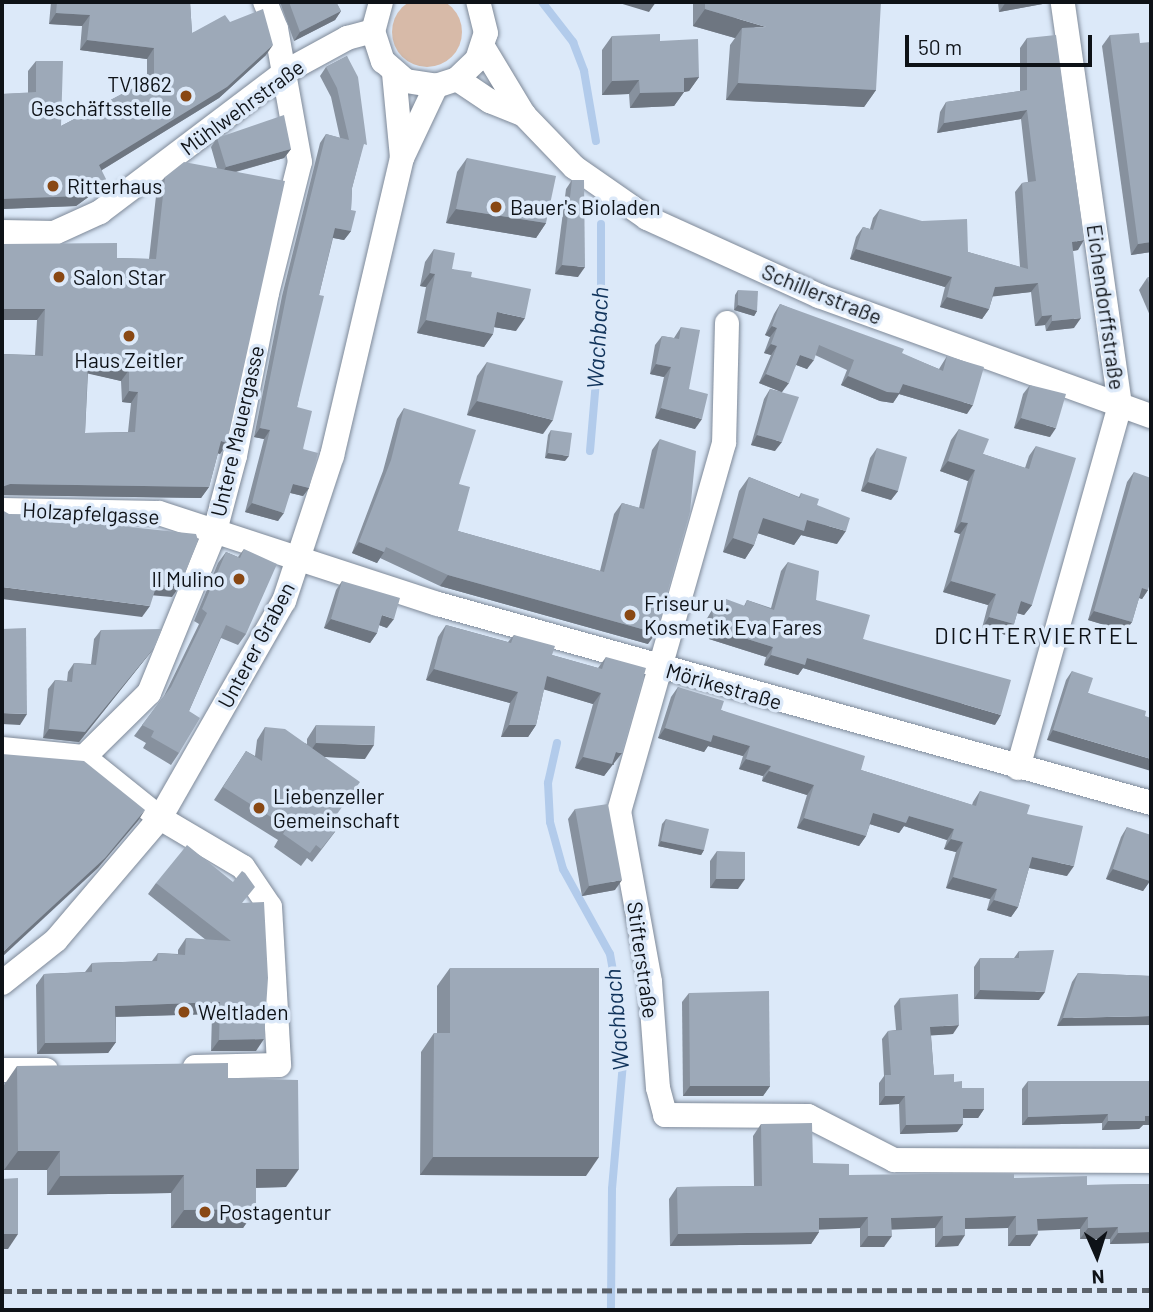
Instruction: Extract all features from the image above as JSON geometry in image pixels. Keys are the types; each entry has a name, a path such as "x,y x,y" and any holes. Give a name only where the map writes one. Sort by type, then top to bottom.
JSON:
{"street":[{"name":"Untere Mauergasse","path":"84,757 149,692 215,531 300,162 285,72 265,2"},
{"name":"Eichendorffstraße","path":"1018,768 1120,405 1063,2"},
{"path":"480,3 486,33 483,47"},
{"name":"Mühlwehrstraße","path":"2,232 54,233 100,212 285,72 347,37 376,11"},
{"path":"376,11 383,61 394,73"},
{"name":"Schillerstraße","path":"483,47 524,115 574,167 647,218 819,296 1151,416"},
{"name":"Unterer Graben","path":"2,983 56,940 160,818 284,601 332,456 401,158 446,82 468,71 483,47"},
{"name":"Schillerstraße","path":"394,73 421,85 446,82 524,115"},
{"name":"Unterer Graben","path":"394,73 401,158"},
{"name":"Stifterstraße","path":"727,323 724,443 618,811 650,982 657,1088 665,1115 808,1116 894,1160 1151,1161"},
{"name":"Holzapfelgasse","path":"2,510 159,513 299,562"},
{"name":"Mörikestraße","path":"299,562 659,668 1151,803"},
{"path":"2,749 84,757 160,818 243,867 270,907 279,1065 169,1068"},
{"path":"2,1070 72,1070"}],"shaded area":[{"path":"427,-3 452,7 462,32 452,57 427,67 402,57 392,32 402,7"}],"building":[{"path":"57,2 190,2 192,33 225,15 230,22 263,9 273,45 227,87 99,165 106,179 83,196 2,199 2,94 36,92 36,61 63,61 61,126 154,77 154,48 87,40 90,15 56,13"},
{"path":"289,2 336,2 341,11 300,32"},
{"path":"705,2 881,2 876,90 738,83 742,28 766,27 705,9"},
{"path":"1139,33 1140,43 1151,42 1151,242 1138,244 1110,35"},
{"path":"660,34 660,41 698,39 699,77 684,78 684,92 640,93 639,80 612,81 612,36"},
{"path":"1056,35 1084,240 1072,242 1081,318 1052,321 1052,315 1042,316 1038,283 995,287 989,309 947,297 952,277 856,249 863,227 873,230 880,209 922,221 967,219 968,252 1028,269 1022,183 1036,181 1027,110 944,123 946,102 1027,90 1027,38"},
{"path":"347,56 358,77 367,145 364,144 352,188 351,210 356,211 351,231 335,228 319,295 324,296 297,407 312,411 303,449 318,453 309,488 293,484 284,513 252,503 270,430 260,428 288,287 326,134 349,140 337,88 326,67"},
{"path":"284,115 291,149 226,167 217,138"},
{"name":"Bauer's Bioladen","path":"467,158 556,176 546,223 456,209"},
{"path":"184,162 285,181 227,443 221,441 209,487 10,484 2,487 2,354 43,356 45,309 2,309 2,244 117,243 117,258 156,259 165,177","holes":["88,361 129,370 129,391 138,392 135,432 85,433"]},
{"path":"572,180 584,180 585,267 562,265"},
{"path":"434,249 455,253 452,269 472,272 471,277 531,289 525,318 497,312 493,334 426,320 435,274 430,273"},
{"path":"738,290 758,291 757,311 738,305"},
{"path":"780,304 904,349 902,353 943,371 947,356 984,367 973,405 903,384 899,393 887,392 848,376 854,360 819,345 814,360 800,355 789,383 766,374 777,346 771,344 777,328 772,326"},
{"path":"681,327 700,330 689,389 708,394 702,419 661,408 671,367 656,364 662,336 679,339"},
{"path":"487,362 563,381 553,420 477,401"},
{"path":"1030,385 1066,394 1056,428 1021,418"},
{"path":"770,389 799,397 782,442 757,435"},
{"path":"404,408 476,430 459,484 470,487 458,531 604,572 622,503 644,509 660,439 696,451 690,512 656,633 448,575 386,547 384,552 359,542 391,460"},
{"path":"959,429 989,439 983,454 1029,469 1036,446 1076,458 1032,605 1021,601 1014,624 989,617 996,594 951,581 968,523 961,522 975,470 948,461"},
{"path":"551,430 572,433 569,456 548,453"},
{"path":"877,448 907,457 898,491 868,482"},
{"path":"1134,472 1151,478 1151,580 1148,590 1142,588 1132,622 1094,611"},
{"path":"749,477 800,498 801,493 819,499 817,505 850,518 846,531 807,520 804,531 763,518 754,545 733,538"},
{"path":"2,510 9,514 89,515 89,522 196,534 198,540 180,586 157,584 150,606 2,587"},
{"path":"244,549 277,564 246,634 226,625 189,711 200,718 179,753 151,737 154,731 142,725 171,687 207,613 202,609 226,552 240,558"},
{"path":"788,562 819,571 816,600 870,615 863,639 1011,680 1001,715 807,658 805,665 771,655 773,647 715,629 712,610 726,599 745,606 747,600 774,610"},
{"path":"342,581 400,598 394,619 382,615 377,633 331,619"},
{"path":"446,625 511,643 514,635 555,646 552,655 602,669 606,657 646,668 622,753 616,752 612,764 583,757 601,693 547,676 536,725 509,725 518,692 434,669"},
{"path":"26,628 27,714 2,713 2,629"},
{"path":"162,629 154,648 85,732 49,729 55,680 72,682 74,663 96,665 101,630"},
{"path":"1072,671 1093,678 1088,693 1146,711 1145,716 1151,718 1151,759 1053,730"},
{"path":"678,687 724,701 721,710 865,756 861,770 976,806 980,791 1030,805 1027,814 1083,826 1074,866 1032,857 1018,907 994,900 997,889 953,877 963,842 951,839 954,829 909,816 906,823 873,813 866,836 804,818 814,785 769,771 771,766 746,759 750,746 713,735 711,742 665,728"},
{"path":"316,725 375,726 374,745 316,743"},
{"path":"265,727 285,729 360,782 337,814 344,820 321,849 316,845 310,853 283,834 287,827 223,787 246,751 262,761"},
{"path":"2,754 84,761 145,810 105,858 2,953"},
{"path":"608,804 622,880 589,886 575,809"},
{"path":"666,819 709,829 704,850 661,841"},
{"path":"1127,827 1151,835 1150,881 1113,869"},
{"path":"187,845 233,882 242,871 245,873 255,887 242,903 264,902 268,978 264,1039 219,1040 220,1002 115,1006 116,1042 45,1043 44,974 92,972 92,963 157,961 158,953 185,955 186,938 231,941 156,883"},
{"path":"717,851 745,852 745,879 716,879"},
{"path":"1054,950 1045,992 980,990 980,958 1019,958 1019,951"},
{"path":"450,968 599,968 599,1157 433,1157 434,1033 450,1033"},
{"path":"1078,973 1151,976 1151,1016 1063,1018"},
{"path":"769,991 770,1086 690,1086 689,993"},
{"path":"958,994 959,1025 930,1027 934,1075 954,1074 954,1082 962,1081 962,1088 984,1088 984,1109 963,1109 963,1124 906,1125 905,1096 885,1096 885,1075 891,1075 888,1031 902,1030 900,998"},
{"path":"228,1063 228,1078 298,1080 299,1169 256,1169 256,1209 184,1210 184,1175 60,1176 60,1151 18,1151 17,1066"},
{"path":"1028,1081 1151,1081 1151,1116 1145,1116 1145,1121 1108,1121 1108,1114 1028,1117"},
{"path":"812,1123 813,1163 849,1164 849,1175 994,1173 1014,1174 1014,1178 1087,1176 1087,1185 1151,1184 1151,1232 1118,1233 1118,1227 1088,1228 1088,1217 1037,1219 1038,1234 1016,1235 1016,1216 965,1218 965,1235 943,1236 943,1216 891,1218 892,1236 868,1236 868,1217 819,1218 819,1232 678,1234 677,1187 762,1186 761,1124"},
{"path":"18,1178 18,1234 2,1234 2,1179"}],"waterway":[{"name":"Wachbach","path":"542,2 573,42 584,71 596,141"},
{"name":"Wachbach","path":"590,451 601,322 601,224"},
{"name":"Wachbach","path":"557,743 548,783 550,822 563,869 610,954 619,1004 623,1063 612,1189 611,1310"}],"railway":[{"path":"2,1291 1151,1290"}],"place":[{"name":"TV1862 Geschäftsstelle","path":"186,96"},
{"name":"Ritterhaus","path":"53,186"},
{"name":"Bauer's Bioladen","path":"496,207"},
{"name":"Salon Star","path":"59,277"},
{"name":"Haus Zeitler","path":"129,336"},
{"name":"Il Mulino","path":"239,579"},
{"name":"Friseur u. Kosmetik Eva Fares","path":"630,615"},
{"name":"Liebenzeller Gemeinschaft","path":"259,808"},
{"name":"Weltladen","path":"184,1012"},
{"name":"Postagentur","path":"205,1212"}],"district":[{"name":"DICHTERVIERTEL","path":"1037,635"}]}
